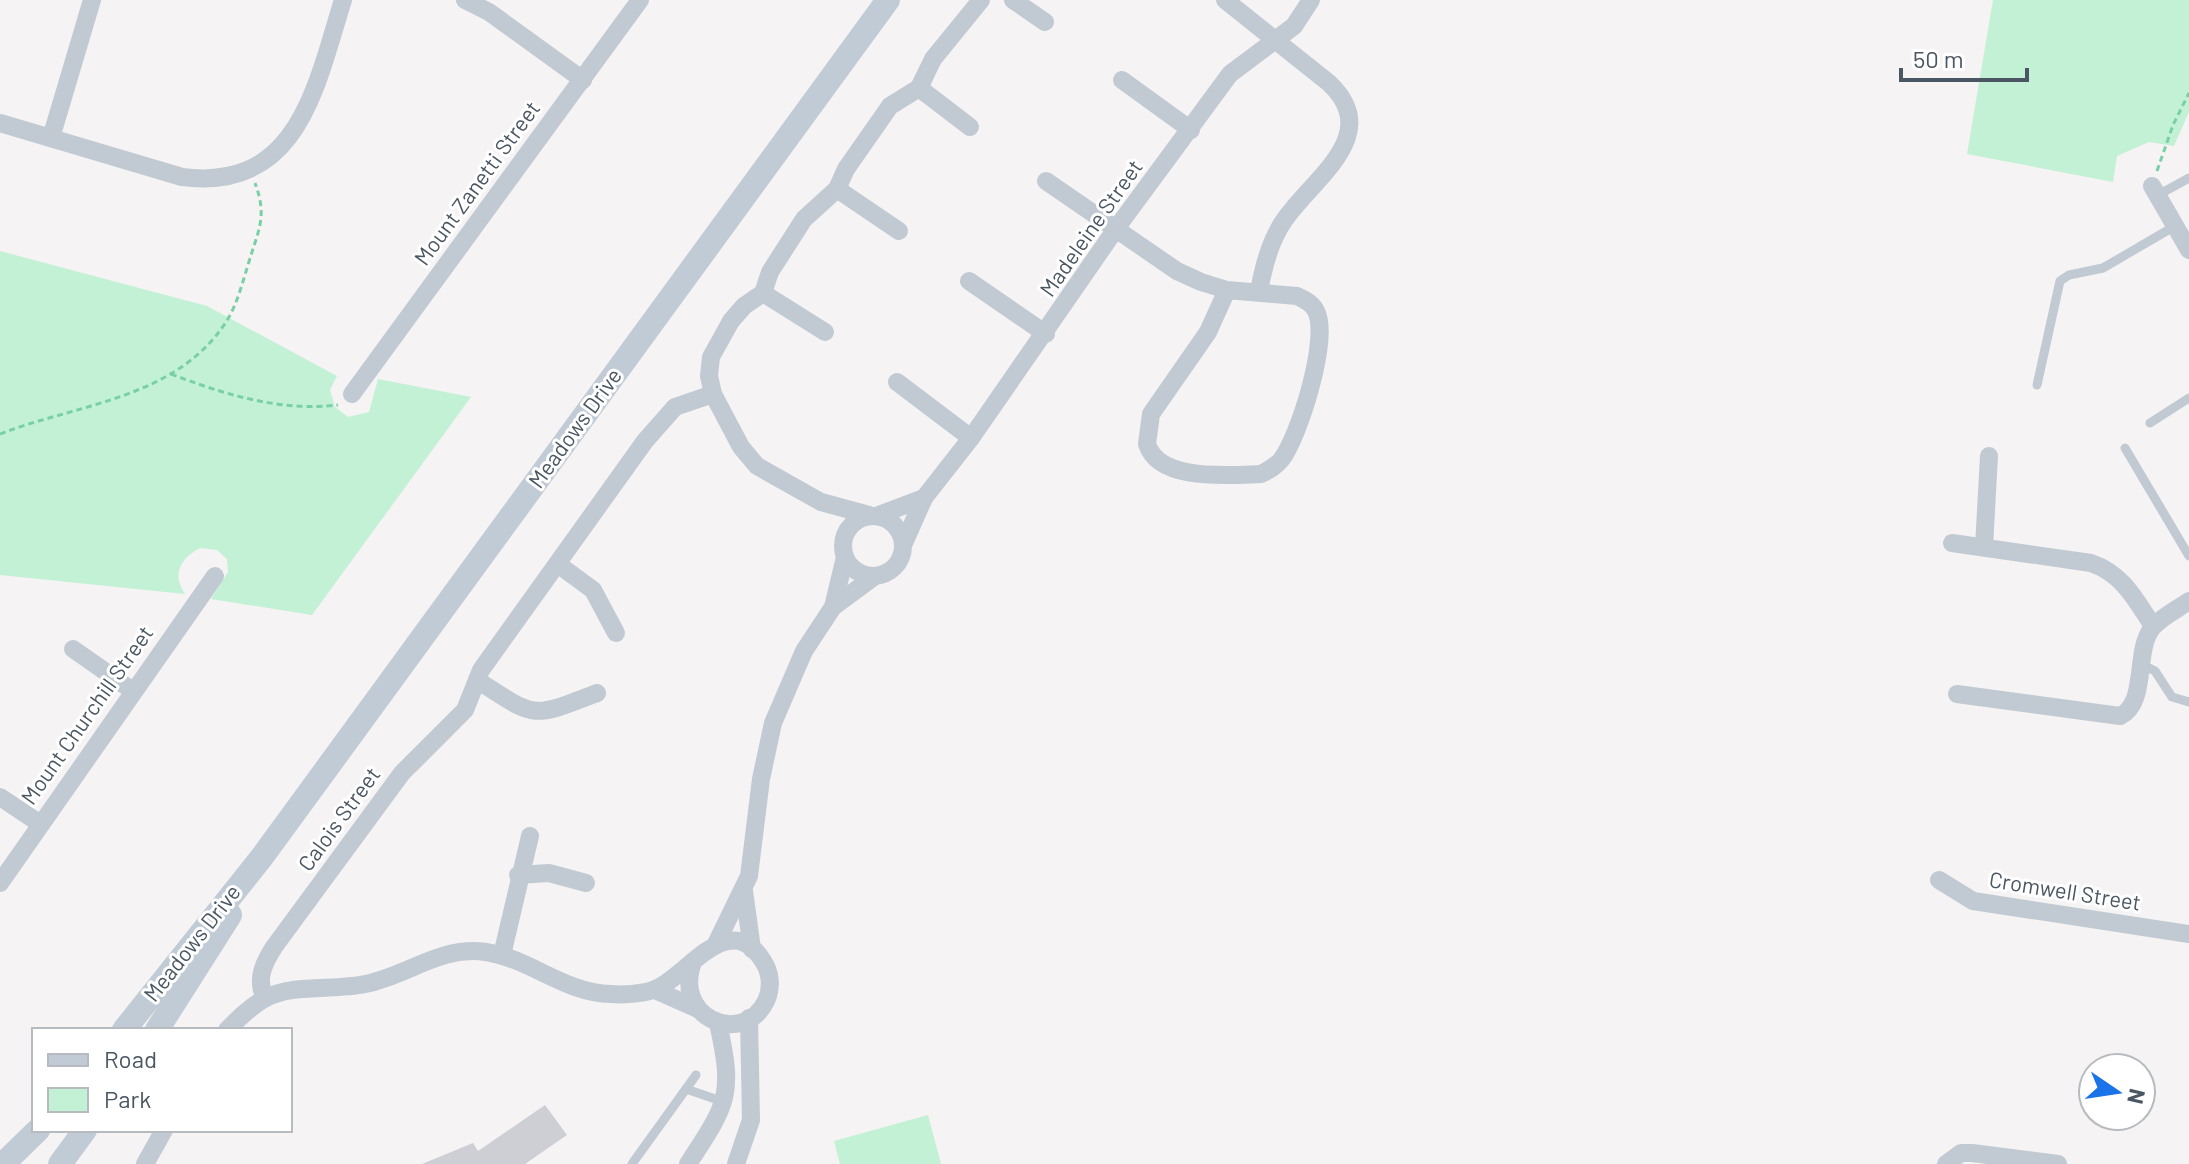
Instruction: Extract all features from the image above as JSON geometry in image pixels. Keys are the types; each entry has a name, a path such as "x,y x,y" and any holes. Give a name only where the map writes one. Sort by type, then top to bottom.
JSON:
{"street":[{"path":"51,138 92,0"},
{"path":"0,123 182,177 212,178 249,168 280,151 302,120 343,0"},
{"path":"465,0 489,12 583,80"},
{"name":"Mount Zanetti Street","path":"352,394 640,0"},
{"name":"Meadows Drive","path":"126,1028 262,857 888,0"},
{"path":"904,543 896,525 874,515 821,502 757,466 741,447 713,394 709,376 711,357 744,306 763,293 770,272 804,219 837,189 846,169 890,106 919,88 933,59 981,0"},
{"path":"1013,0 1045,22"},
{"path":"1225,0 1343,96 1349,109 1349,125 1335,162 1281,226 1269,251 1259,292"},
{"name":"Madeleine Street","path":"749,1018 759,1011 769,990 767,967 752,949 744,891 773,723 804,651 833,607 875,576 885,574 899,561 924,498 1046,334 1115,230 1230,74 1294,26 1311,0"},
{"path":"1122,80 1191,130"},
{"path":"919,88 970,127"},
{"path":"1046,181 1177,271 1227,290 1297,296 1308,301 1317,312 1320,325 1312,377 1290,445 1273,468 1261,474 1174,469 1160,464 1147,444 1151,414 1208,332 1227,290"},
{"path":"837,189 899,231"},
{"path":"2155,191 2189,250"},
{"path":"969,281 1046,334"},
{"path":"763,293 825,332"},
{"path":"897,382 971,438"},
{"name":"Calois Street","path":"265,998 260,983 267,957 402,773 465,710 477,680 660,422 675,407 713,394"},
{"path":"1984,547 1989,456"},
{"path":"844,548 851,525 924,498"},
{"path":"821,502 857,571 875,576"},
{"path":"1952,543 2091,563 2109,569 2121,578 2153,626"},
{"name":"Madeleine Street","path":"833,607 844,548"},
{"path":"559,565 593,590 616,633"},
{"name":"Mount Churchill Street","path":"0,883 39,823 215,576"},
{"path":"1957,694 2120,716 2133,703 2153,626 2189,601"},
{"path":"73,649 133,691"},
{"path":"477,680 532,713 545,712 597,693"},
{"path":"0,797 39,823"},
{"path":"502,955 518,875 530,836"},
{"name":"Meadows Drive","path":"158,1028 262,857"},
{"path":"518,875 549,873 586,883"},
{"name":"Cromwell Street","path":"1939,880 1973,901 2189,934"},
{"name":"Madeleine Street","path":"655,990 716,944 744,891"},
{"path":"716,944 730,941 752,949"},
{"path":"229,1028 265,998 308,989 366,984 459,951 502,955 566,986 588,991 610,994 655,990 698,1009 718,1023 734,1024 749,1018 751,1120 736,1164"},
{"path":"694,960 688,987 698,1009"},
{"path":"688,1164 724,1102 728,1070 718,1023"},
{"path":"3,1164 36,1132"},
{"path":"20,1164 44,1132"},
{"path":"60,1164 84,1132"},
{"path":"145,1164 163,1132"},
{"path":"1946,1164 1961,1153 2058,1164"}],"lane":[{"path":"2155,191 2189,178"},
{"path":"2037,385 2060,281 2069,275 2103,268 2175,226"},
{"path":"2150,423 2189,398"},
{"path":"2125,448 2189,556"},
{"path":"2141,663 2155,671 2172,697 2189,702"},
{"path":"632,1164 696,1075"},
{"path":"686,1089 724,1102"}],"path":[{"path":"2155,191 2173,125 2189,93"},
{"path":"0,434 35,420 77,413 126,396 171,374 210,342 226,323 237,301 264,208 249,168"},
{"path":"171,374 217,392 298,407 338,406 352,394"}],"green space":[{"path":"1993,0 2189,0 2189,112 2174,146 2149,142 2117,156 2113,182 1967,154"},
{"path":"0,251 207,306 337,376 330,390 335,407 348,417 369,412 378,379 471,397 312,615 211,599 228,572 227,559 217,550 200,548 183,562 179,580 185,594 0,575"},
{"path":"928,1115 941,1164 840,1164 834,1141"}],"building":[{"path":"545,1105 567,1135 525,1164 422,1164 473,1143 478,1151"}]}
